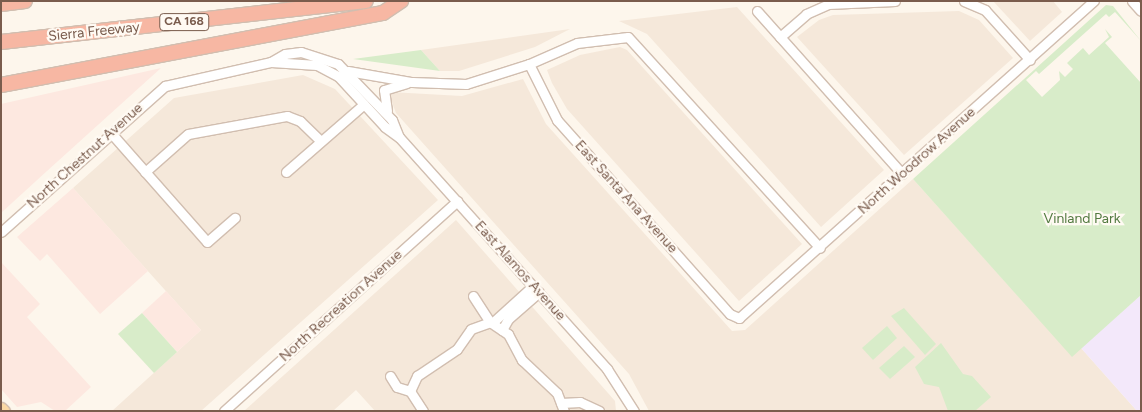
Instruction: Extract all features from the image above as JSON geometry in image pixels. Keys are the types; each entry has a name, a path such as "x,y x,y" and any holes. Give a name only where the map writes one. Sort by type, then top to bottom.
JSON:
{"highway":[{"path":"1,4 25,1"},
{"name":"Sierra Freeway","path":"1,42 366,1"},
{"path":"1,85 384,13 401,1"}],"street":[{"path":"780,37 806,14 828,4 895,1"},
{"path":"964,1 985,10 1030,60"},
{"name":"North Woodrow Avenue","path":"739,318 820,248 1094,1"},
{"path":"1132,1 1141,11"},
{"path":"757,11 902,174"},
{"path":"348,71 412,82 470,84 529,64 575,43 630,38 820,248"},
{"path":"272,62 285,54 309,53 329,59 348,71 392,120"},
{"path":"272,62 325,68 399,137"},
{"name":"North Chestnut Avenue","path":"1,232 111,133 170,84 272,62"},
{"name":"East Santa Ana Avenue","path":"529,64 556,120 730,314 739,318"},
{"path":"399,137 383,104 384,90 412,82"},
{"path":"286,172 364,104"},
{"path":"145,172 188,134 287,116 300,121 321,141"},
{"path":"111,133 207,242 234,218"},
{"name":"East Alamos Avenue","path":"399,137 613,376 634,411"},
{"name":"North Recreation Avenue","path":"224,411 457,202"},
{"path":"410,391 418,376 457,349 471,329 491,322 536,289"},
{"path":"502,330 508,319 536,289"},
{"path":"473,296 491,322 502,330 522,360 557,393 563,407 580,402 599,410"},
{"path":"390,376 397,386 410,391 423,411"}],"shaded area":[{"path":"993,1 1053,1 1062,12 1030,41"},
{"path":"737,7 884,170 821,227 647,34 619,21"},
{"path":"959,11 979,20 1013,58 904,155 797,37 819,20 833,15"},
{"path":"570,29 535,47 459,71 440,71 421,50"},
{"path":"620,47 627,50 802,244 739,301 567,109 552,83 547,70 580,55"},
{"path":"161,68 47,171 1,213 1,104"},
{"path":"303,75 335,89 438,200 201,411 112,411 201,330 73,188 174,98"},
{"path":"523,79 546,124 732,331 745,330 913,179 1072,356 1081,348 1137,411 649,411 629,374 396,113 390,97 390,92 462,96"},
{"path":"73,188 148,271 100,314 47,254 40,261 17,237"},
{"path":"456,220 615,401 616,411 375,411 356,390 333,411 244,411"},
{"path":"1,262 40,304 27,317 91,387 65,411 55,411 41,402 17,407 1,389"},
{"path":"166,291 201,330 177,352 142,313"},
{"path":"1141,295 1141,411 1137,411 1081,348"}],"green space":[{"name":"Vinland Park","path":"1106,5 1113,6 1141,41 1115,12 1109,17 1106,14 1039,74 1036,71 1026,80 1042,97 1060,80 1059,71 1065,77 1073,69 1067,63 1083,48 1089,55 1109,37 1105,29 1112,37 1105,43 1141,83 1141,295 1072,357 913,179"},
{"path":"421,50 440,71 353,59"},
{"path":"904,308 936,344 925,355 891,316"},
{"path":"142,313 177,352 154,373 118,334"},
{"path":"887,326 897,338 873,360 862,348"},
{"path":"941,343 963,374 972,376 991,397 975,411 948,411 939,387 924,384 915,367"},
{"path":"904,346 915,357 890,379 879,368"}]}
